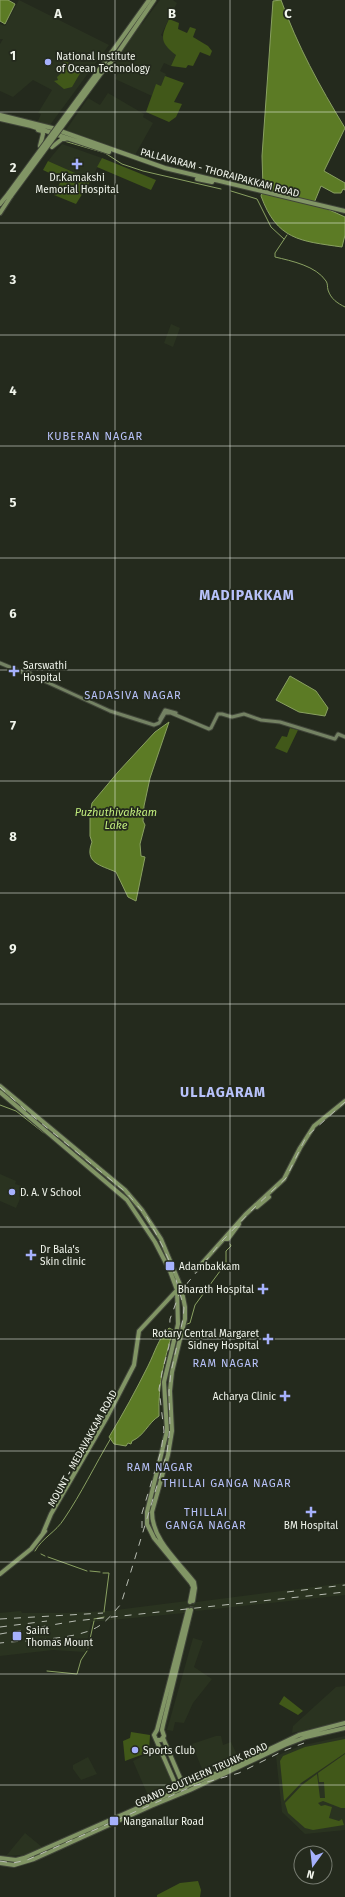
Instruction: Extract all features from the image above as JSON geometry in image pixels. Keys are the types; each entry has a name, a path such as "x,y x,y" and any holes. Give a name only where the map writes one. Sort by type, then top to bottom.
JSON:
{"main road":[{"path":"101,71 107,57 149,0"},
{"path":"0,213 10,195 101,71 113,60 154,0"},
{"path":"144,7 148,10"},
{"name":"PALLAVARAM - THORAIPAKKAM ROAD","path":"0,114 25,124 162,170 345,213"},
{"name":"PALLAVARAM - THORAIPAKKAM ROAD","path":"0,119 11,119 18,123 25,124"},
{"path":"31,126 42,131 40,146"},
{"name":"PALLAVARAM - THORAIPAKKAM ROAD","path":"31,126 52,128 165,168 345,213"},
{"path":"52,147 62,139 85,144"},
{"path":"0,204 10,195"},
{"path":"1,663 29,674 42,677 114,711 156,723 159,722 164,711 170,710 210,729 218,714 232,717 243,714 260,720 280,722 336,739 338,734 345,738"},
{"path":"0,1086 7,1096 127,1200 155,1242 170,1271 177,1290 178,1319 165,1373 164,1405 170,1431"},
{"path":"0,1092 87,1157 130,1195 146,1214 161,1238 172,1262 183,1292 185,1319 172,1372 168,1455 152,1512 154,1529 171,1557 194,1582 195,1588 191,1601"},
{"path":"196,1270 245,1215 284,1179 299,1148 314,1126 345,1101"},
{"path":"222,1241 228,1239 240,1223 286,1181 312,1132 345,1104"},
{"path":"127,1200 130,1195"},
{"name":"MOUNT - MEDAVAKKAM ROAD","path":"0,1574 30,1550 43,1533 108,1419 131,1371 135,1362 138,1332 177,1290"},
{"path":"164,1405 170,1404"},
{"path":"178,1790 154,1735 159,1730 175,1671 189,1610"},
{"name":"GRAND SOUTHERN TRUNK ROAD","path":"0,1858 16,1860 39,1854 284,1743 305,1735 345,1724"},
{"name":"GRAND SOUTHERN TRUNK ROAD","path":"305,1735 345,1728"},
{"path":"159,1730 164,1735 163,1738 184,1787"},
{"path":"157,1740 163,1738"},
{"name":"GRAND SOUTHERN TRUNK ROAD","path":"0,1863 14,1865 190,1790 284,1743"}],"shaded area":[{"name":"National Institute of Ocean Technology","path":"19,0 109,45 50,125 38,121 41,114 38,113 52,90 33,80 13,97 0,91 0,44 3,39 0,39 0,24 5,26"},
{"path":"160,0 173,0 177,3 161,35 165,38 176,55 171,66 164,63 160,71 166,74 161,86 156,85 152,96 115,79 120,68 113,63 140,23 142,24"},
{"path":"169,19 179,23 178,29 187,33 190,27 196,29 193,37 208,46 212,51 210,56 200,52 193,66 188,65 186,68 171,66 176,55 164,43 163,39 164,30"},
{"path":"63,60 82,70 72,87 64,89 54,81 58,80 57,77 66,69"},
{"path":"165,76 184,83 174,102 182,104 176,117 169,122 146,112 156,84 161,86"},
{"path":"108,93 144,114 143,117 153,123 135,155 66,130 88,98 100,105"},
{"name":"Dr.Kamakshi Memorial Hospital","path":"62,144 102,158 91,180 48,161"},
{"path":"102,158 156,180 151,190 97,167"},
{"path":"48,161 91,180 76,204 54,195 62,179 43,170"},
{"path":"171,324 180,328 173,347 164,343"},
{"path":"290,728 298,730 287,753 275,748 282,736 287,737"},
{"name":"D. A. V School","path":"0,1174 16,1181 15,1184 25,1187 16,1208 0,1201"},
{"path":"345,1583 345,1595 196,1611 185,1610 185,1613 91,1622 85,1652 53,1650 0,1656 0,1613 21,1611 22,1613 66,1613 108,1611 187,1601 188,1603"},
{"path":"193,1638 203,1641 194,1667 212,1679 193,1703 184,1723 175,1722 173,1731 167,1730"},
{"path":"345,1686 345,1721 292,1733 293,1726 336,1687"},
{"path":"284,1696 303,1711 298,1715 279,1704"},
{"path":"131,1732 150,1735 149,1752 125,1761 123,1741 130,1738"},
{"path":"216,1736 221,1736 223,1745 231,1742 239,1759 204,1774 192,1744"},
{"path":"345,1736 345,1830 305,1834 282,1812 276,1756 300,1746"},
{"path":"345,1739 345,1753 301,1783 284,1801 280,1761 283,1756 305,1747"},
{"path":"159,1748 175,1789 150,1800 133,1761"},
{"path":"345,1754 345,1808 341,1808 323,1801 318,1803 321,1806 325,1805 332,1807 329,1818 339,1821 342,1819 344,1825 313,1830 305,1828 288,1813 285,1803 302,1785 317,1774 320,1798 325,1798 324,1782 319,1782 318,1773"},
{"path":"88,1757 97,1774 81,1780 73,1769 73,1765"},
{"path":"25,1833 42,1847 24,1855 6,1856"},
{"path":"198,1881 201,1890 200,1897 157,1897 157,1895 180,1883"}],"water":[{"path":"0,0 8,0 15,4 5,24 0,21"},
{"path":"281,0 310,66 345,128 324,171 345,183 345,190 343,189 341,193 334,193 321,186 314,203 345,217 345,235 342,247 314,243 292,236 274,222 267,211 261,196 263,188 262,156 273,1"},
{"path":"290,676 316,691 328,708 325,716 299,712 276,700"},
{"name":"Puzhuthivakkam Lake","path":"169,722 150,778 144,806 143,821 145,825 140,844 141,856 145,857 136,901 128,897 116,872 99,865 90,855 92,842 90,836 90,815 92,803 155,732"},
{"path":"169,1328 173,1330 162,1372 159,1416 140,1436 132,1441 131,1444 128,1443 126,1446 114,1444 109,1437 139,1384 159,1341"}],"waterway":[{"path":"64,141 105,153 122,164 143,171 221,189"},
{"path":"231,191 257,199 271,227 284,239"},
{"path":"287,235 275,253 275,257 289,260 316,271 326,281 329,293 333,298 345,307"},
{"path":"0,1105 16,1111 44,1133"},
{"path":"184,1325 190,1323 195,1305 226,1263 226,1251 231,1246 230,1244"},
{"path":"35,1551 41,1542 61,1524 111,1438"},
{"path":"41,1554 45,1556"},
{"path":"48,1557 87,1571"},
{"path":"90,1571 100,1572"},
{"path":"103,1573 109,1573 104,1612"},
{"path":"94,1619 104,1617"},
{"path":"88,1648 94,1621"},
{"path":"47,1671 77,1674 81,1660 87,1651"}],"tunnel":[{"path":"191,1610 193,1601"}],"railway":[{"path":"0,1087 24,1109 127,1193 147,1217 173,1269 184,1308 183,1319 171,1372 169,1391 170,1427 167,1453 121,1604 111,1616 90,1631 65,1637 0,1643"},
{"path":"142,1528 142,1513 161,1451 164,1431 159,1389 169,1346 170,1319 180,1292 223,1240 286,1178 306,1137 345,1102"},
{"path":"287,1592 345,1585"},
{"path":"0,1634 75,1621 345,1592"},
{"path":"0,1619 103,1613"},
{"path":"0,1627 47,1621"},
{"path":"0,1861 13,1863 27,1860 193,1786 239,1773 283,1751 304,1743"}],"place":[{"name":"National Institute of Ocean Technology","path":"48,62"},
{"name":"Dr.Kamakshi Memorial Hospital","path":"77,164"},
{"name":"Sarswathi Hospital","path":"14,671"},
{"name":"D. A. V School","path":"12,1192"},
{"name":"Dr Bala's Skin clinic","path":"31,1255"},
{"name":"Adambakkam","path":"170,1266"},
{"name":"Bharath Hospital","path":"263,1289"},
{"name":"Rotary Central Margaret Sidney Hospital","path":"268,1339"},
{"name":"Acharya Clinic","path":"285,1396"},
{"name":"BM Hospital","path":"311,1512"},
{"name":"Saint Thomas Mount","path":"17,1636"},
{"name":"Sports Club","path":"135,1750"},
{"name":"Nanganallur Road","path":"114,1821"}],"district":[{"name":"KUBERAN NAGAR","path":"95,436"},
{"name":"MADIPAKKAM","path":"247,595"},
{"name":"SADASIVA NAGAR","path":"133,695"},
{"name":"ULLAGARAM","path":"223,1092"},
{"name":"RAM NAGAR","path":"226,1363"},
{"name":"RAM NAGAR","path":"160,1467"},
{"name":"THILLAI GANGA NAGAR","path":"227,1483"},
{"name":"THILLAI GANGA NAGAR","path":"206,1518"}]}
